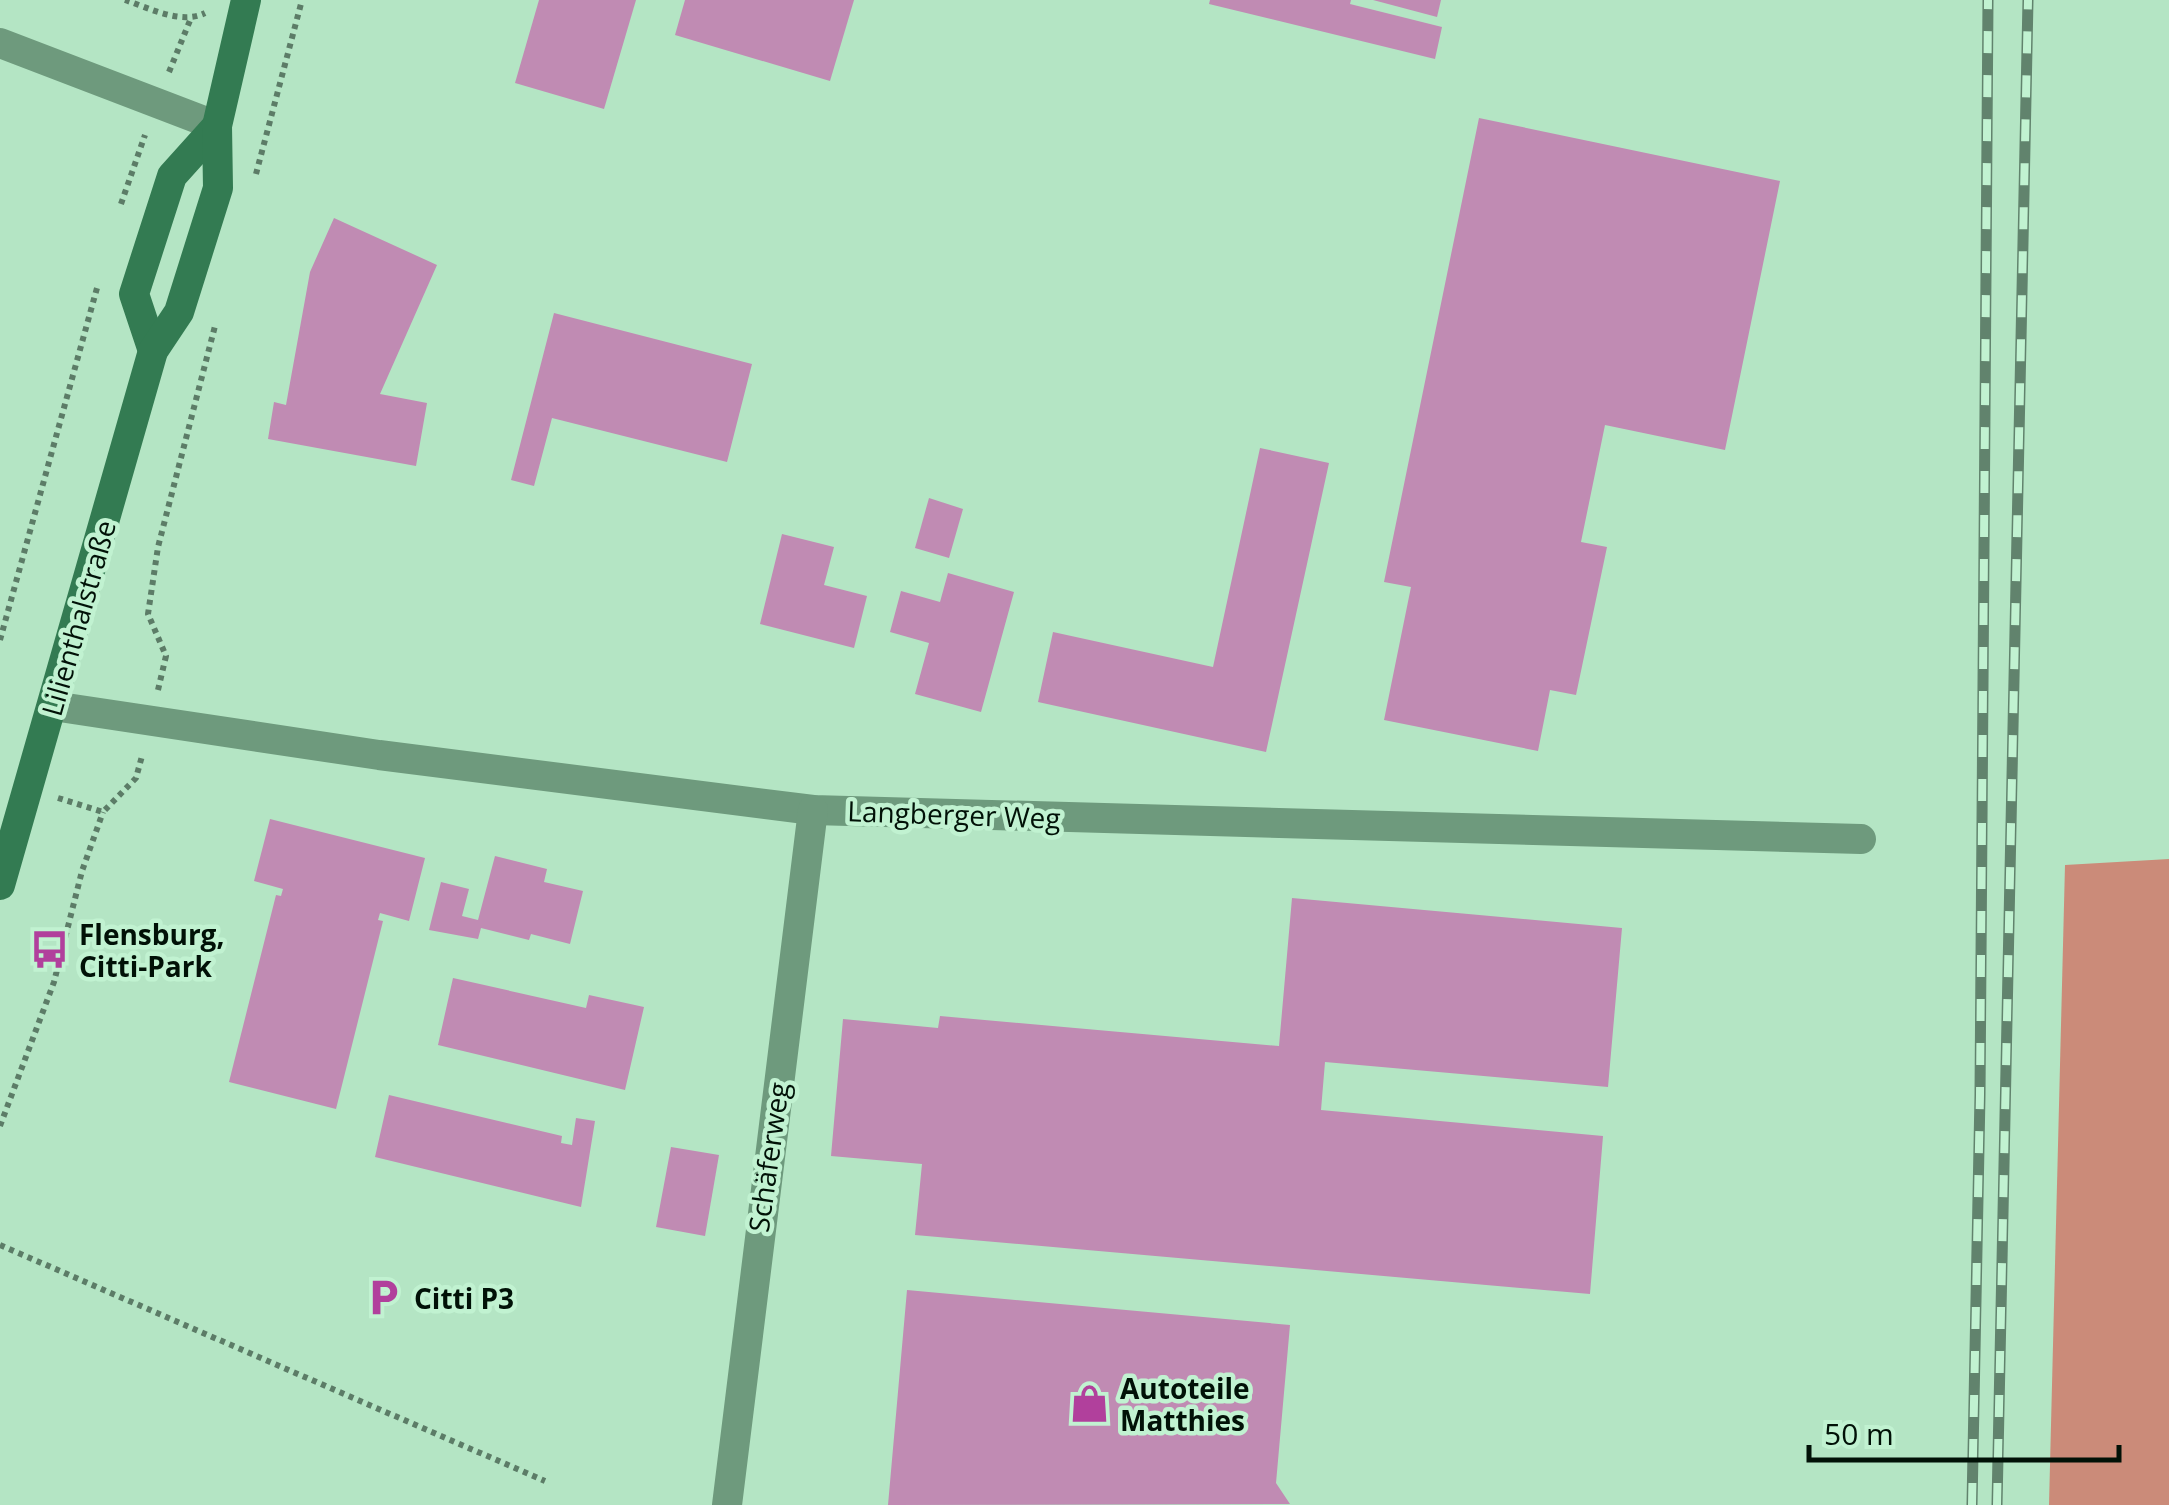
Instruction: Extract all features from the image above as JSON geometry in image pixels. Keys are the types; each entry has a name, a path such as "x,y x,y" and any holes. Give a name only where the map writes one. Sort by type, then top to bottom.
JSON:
{"street":[{"name":"Lilienthalstraße","path":"0,885 153,351 179,312 218,188 217,126 246,0"},
{"path":"0,43 217,126"},
{"name":"Lilienthalstraße","path":"153,351 134,294 172,176 217,126"},
{"name":"Langberger Weg","path":"53,706 813,810 1862,839"},
{"name":"Schäferweg","path":"727,1505 813,810"}],"path":[{"path":"120,209 191,18 126,0"},
{"path":"252,188 302,0"},
{"path":"0,640 98,283"},
{"path":"154,706 166,656 148,614 158,547 220,308"},
{"path":"0,1126 54,982 82,871 103,812 136,778 143,749"},
{"path":"29,788 103,812"},
{"path":"0,1245 546,1480"}],"shaded area":[{"path":"2169,859 2169,1505 2049,1505 2065,865"}],"building":[{"path":"539,0 636,0 604,109 515,83"},
{"path":"685,0 854,0 830,81 675,35"},
{"path":"1210,0 1351,0 1350,4 1442,27 1435,59 1209,4"},
{"path":"1373,0 1441,0 1437,17"},
{"path":"1479,118 1780,181 1725,450 1605,425 1581,542 1607,547 1576,695 1550,690 1538,751 1384,720 1411,587 1384,582"},
{"path":"334,218 437,265 380,394 427,403 416,466 268,439 274,402 286,405 310,272"},
{"path":"554,313 752,364 727,462 552,418 534,486 511,480"},
{"path":"1260,448 1329,463 1266,752 1038,702 1053,632 1213,667"},
{"path":"929,498 963,509 949,558 915,548"},
{"path":"782,534 834,547 824,585 867,596 854,648 760,624"},
{"path":"948,573 1014,592 981,712 915,694 929,643 890,632 901,591 940,602"},
{"path":"270,819 425,858 409,921 380,913 378,920 383,921 336,1109 229,1082 276,895 281,896 283,889 254,881"},
{"path":"495,856 547,869 544,882 583,891 570,944 531,934 529,940 481,928 478,939 429,930 441,882 469,889 462,916 478,920"},
{"path":"1292,898 1622,928 1608,1087 1325,1062 1321,1110 1603,1136 1590,1294 915,1235 922,1164 831,1156 843,1019 938,1028 940,1016 1279,1046"},
{"path":"453,978 586,1008 589,995 644,1007 625,1090 438,1045"},
{"path":"389,1095 562,1136 561,1143 572,1145 576,1118 595,1121 581,1207 375,1157"},
{"path":"671,1147 719,1155 705,1236 656,1227"},
{"name":"Autoteile Matthies","path":"907,1290 1290,1325 1276,1483 1290,1504 888,1505"}],"railway":[{"path":"1972,1505 1980,1095 1988,0"},
{"path":"1997,1505 2028,0"}],"place":[{"name":"Flensburg, Citti-Park","path":"49,950"},
{"name":"Citti P3","path":"384,1298"},
{"name":"Autoteile Matthies","path":"1090,1404"}]}
